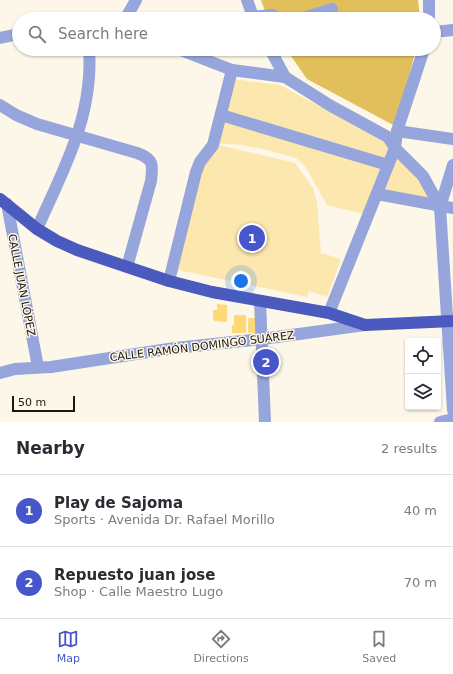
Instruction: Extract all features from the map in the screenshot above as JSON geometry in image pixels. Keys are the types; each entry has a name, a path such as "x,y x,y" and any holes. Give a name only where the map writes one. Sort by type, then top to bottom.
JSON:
{"main road":[{"path":"4,201 37,229 57,241 77,250 169,281 212,292 329,313 365,324 450,322"}],"street":[{"path":"129,12 136,0"},
{"path":"247,0 252,12"},
{"path":"429,0 429,12"},
{"path":"322,12 332,9"},
{"path":"441,31 453,30"},
{"path":"0,38 12,35"},
{"path":"37,229 78,135 85,111 88,89 89,56"},
{"path":"196,56 232,70 285,77 331,106 388,137 395,148 423,176 440,207"},
{"path":"274,56 285,77"},
{"path":"329,313 395,148 397,131 422,56"},
{"path":"169,281 196,172 200,162 213,145 232,70"},
{"path":"0,105 16,115 37,124 137,153 146,156 151,162 153,168 152,181 127,267"},
{"path":"221,115 388,165"},
{"path":"397,131 453,140"},
{"path":"453,165 440,207 450,322 453,410"},
{"path":"377,194 440,207 453,208"},
{"name":"CALLE JUAN LÓPEZ","path":"4,201 38,366"},
{"path":"260,301 265,422"},
{"name":"CALLE RAMÓN DOMINGO SUÁREZ","path":"2,369 51,366 175,348 262,339 365,324"},
{"path":"440,422 453,419"}],"shaded area":[{"path":"261,0 418,0 419,12 265,12"},
{"path":"291,56 414,56 395,126 307,79"},
{"path":"232,79 280,85 392,145 363,214 327,205 305,166 296,158 263,149 216,143"},
{"path":"219,145 295,163 313,188 317,203 321,254 322,253 341,259 327,297 309,291 307,297 178,270 190,202 201,170"},
{"path":"396,157 428,190 426,200 383,191"}],"building":[{"path":"217,304 227,305 227,322 214,321 213,310 217,310"},
{"path":"234,315 246,315 246,333 232,333"},
{"path":"248,318 256,318 257,333 248,333"}],"place":[{"name":"Play de Sajoma","path":"252,238"},
{"name":"Repuesto juan jose","path":"266,362"}]}
